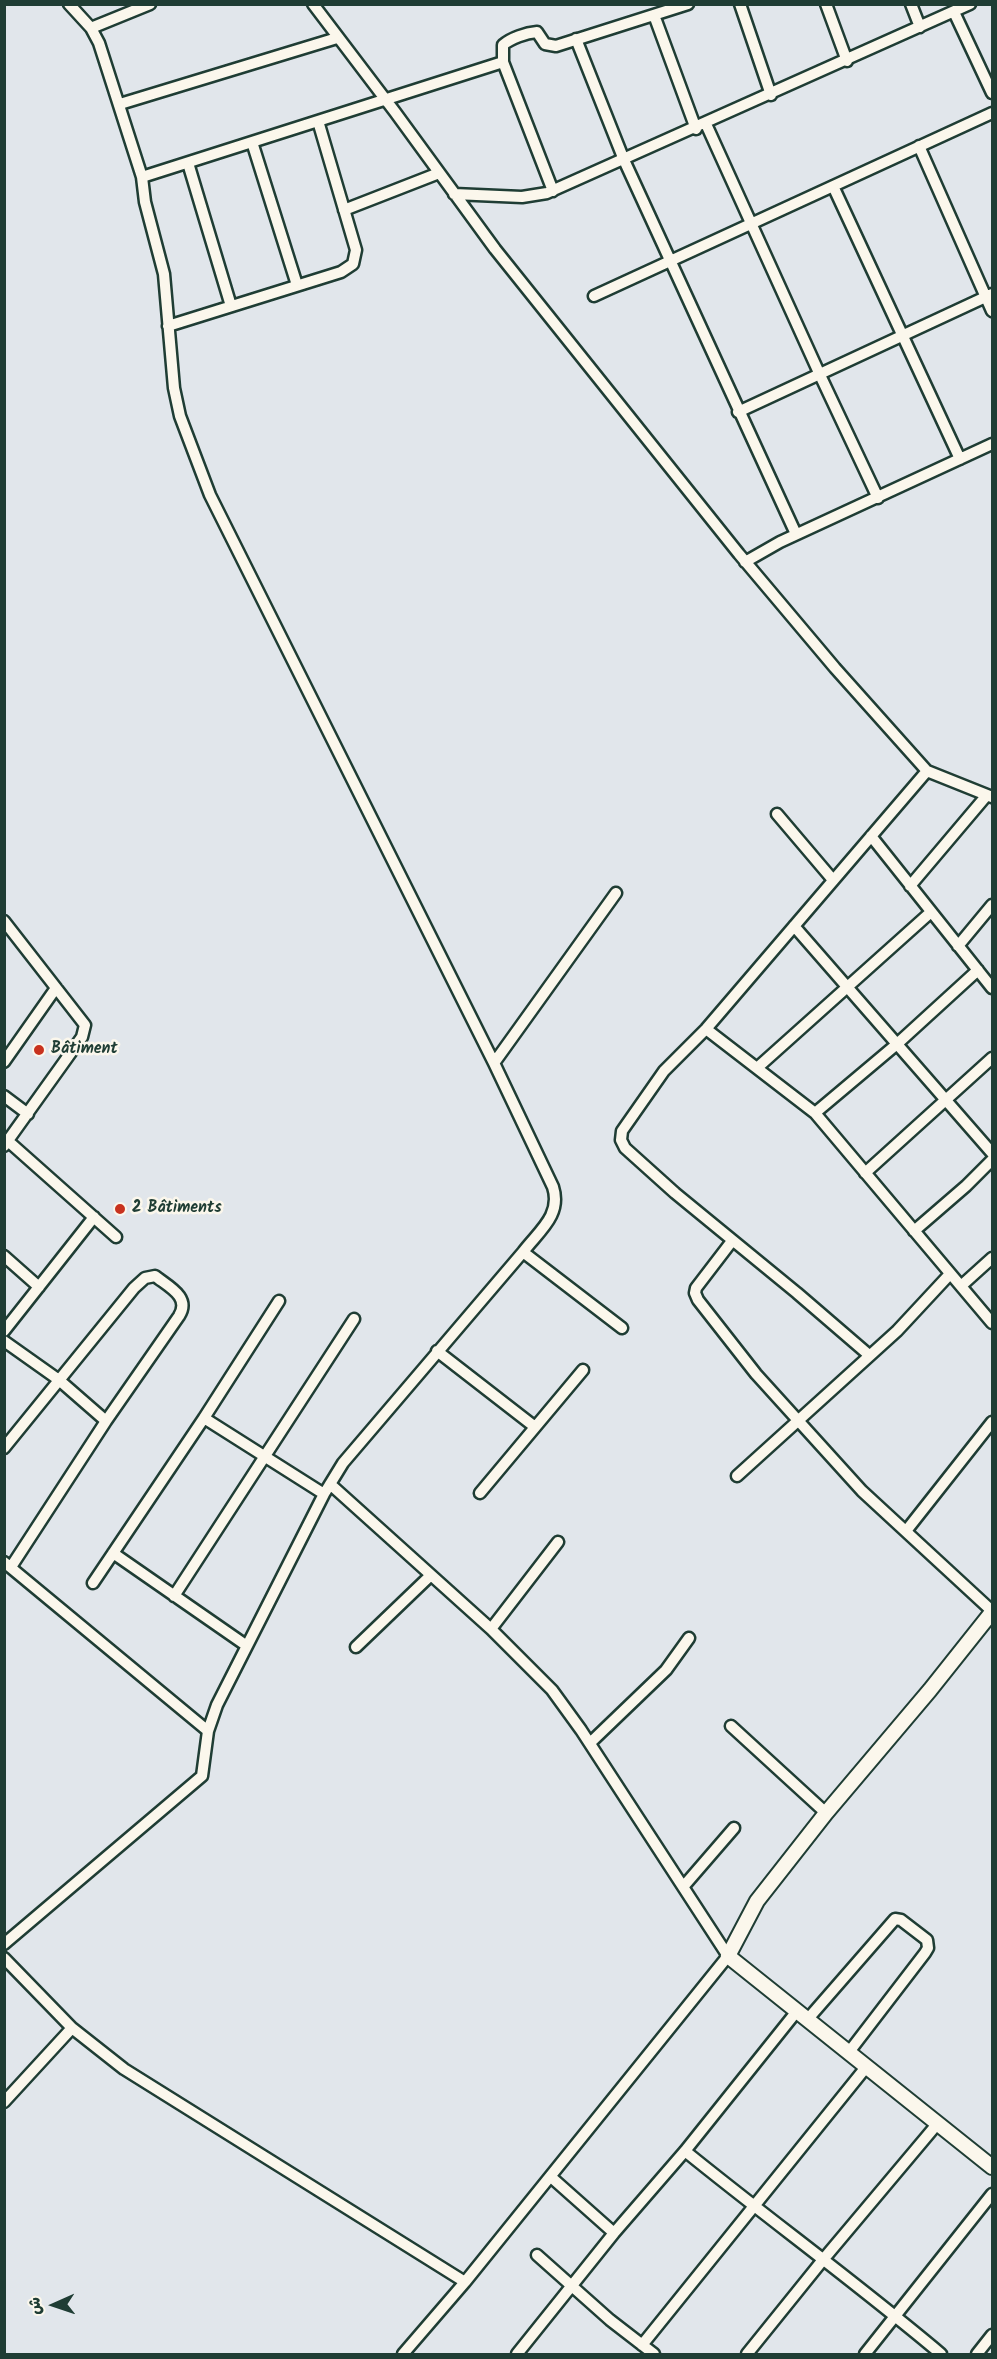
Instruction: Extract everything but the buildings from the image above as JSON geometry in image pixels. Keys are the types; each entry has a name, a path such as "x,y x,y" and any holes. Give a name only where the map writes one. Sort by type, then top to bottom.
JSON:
{"street":[{"path":"4,1944 202,1776 208,1731 217,1705 330,1484 343,1463 554,1211 556,1196 494,1063 210,495 180,416 174,388 164,274 142,177 99,43 91,28 69,4"},
{"path":"91,28 150,4"},
{"path":"313,4 495,249 745,562 835,668 927,771 990,796 910,886"},
{"path":"553,191 503,62 503,45 507,41 537,32 545,44 550,46 688,4"},
{"path":"740,4 771,95"},
{"path":"826,4 847,61"},
{"path":"912,4 920,27"},
{"path":"454,194 522,197 553,191 696,129 970,4"},
{"path":"954,12 993,93"},
{"path":"654,15 696,129"},
{"path":"120,104 337,38"},
{"path":"576,39 624,160 796,534"},
{"path":"142,177 503,62"},
{"path":"594,296 993,113"},
{"path":"168,326 341,272 353,264 356,250 318,122"},
{"path":"706,124 878,498"},
{"path":"252,142 297,285"},
{"path":"919,146 989,295 993,311"},
{"path":"188,163 231,306"},
{"path":"344,210 439,173"},
{"path":"833,186 960,459"},
{"path":"738,412 989,295"},
{"path":"745,562 796,534 993,444"},
{"path":"869,1355 635,1158 621,1140 622,1131 664,1071 706,1029 927,771"},
{"path":"777,814 833,880"},
{"path":"871,836 993,988"},
{"path":"494,1063 616,892"},
{"path":"958,945 993,905"},
{"path":"757,1068 931,912"},
{"path":"4,921 85,1025 82,1037 6,1144 94,1216 116,1237"},
{"path":"794,926 993,1153"},
{"path":"4,943 12,932"},
{"path":"815,1113 897,1044 978,970"},
{"path":"4,1062 56,988"},
{"path":"706,1029 815,1113 993,1323"},
{"path":"865,1173 993,1058"},
{"path":"4,1096 28,1114"},
{"path":"914,1231 993,1160"},
{"path":"4,1331 94,1216"},
{"path":"403,2355 551,2177 728,1956 758,1901 826,1813 993,1612 862,1491 756,1374 698,1300 695,1293 696,1288 732,1241"},
{"path":"522,1251 622,1329"},
{"path":"4,1256 39,1287"},
{"path":"961,1286 993,1258"},
{"path":"737,1476 897,1331 950,1274"},
{"path":"4,1448 134,1288 145,1278 155,1276 182,1297 184,1305 179,1316 8,1565 208,1731"},
{"path":"93,1583 204,1418 279,1301"},
{"path":"174,1596 354,1319"},
{"path":"4,1341 59,1380 106,1421"},
{"path":"437,1351 535,1427"},
{"path":"480,1493 583,1370"},
{"path":"204,1418 324,1494"},
{"path":"906,1531 993,1422"},
{"path":"330,1484 491,1629 552,1690 590,1743 728,1956 993,2167"},
{"path":"491,1629 558,1542"},
{"path":"113,1553 247,1646"},
{"path":"356,1647 431,1575"},
{"path":"590,1743 666,1670 689,1638"},
{"path":"731,1726 826,1813"},
{"path":"683,1887 734,1828"},
{"path":"518,2354 614,2233 802,2016 895,1919 901,1920 927,1940 928,1948 849,2052"},
{"path":"4,1958 72,2028 148,2086 270,2159 465,2282"},
{"path":"6,2098 72,2028"},
{"path":"642,2345 755,2208 867,2066"},
{"path":"747,2355 822,2261 938,2123"},
{"path":"685,2151 822,2261 895,2316 941,2355"},
{"path":"551,2177 614,2233"},
{"path":"865,2355 993,2194"},
{"path":"537,2255 654,2355"},
{"path":"976,2355 993,2335"}],"place":[{"name":"Bâtiment","path":"39,1050"},
{"name":"2 Bâtiments","path":"120,1209"}]}
